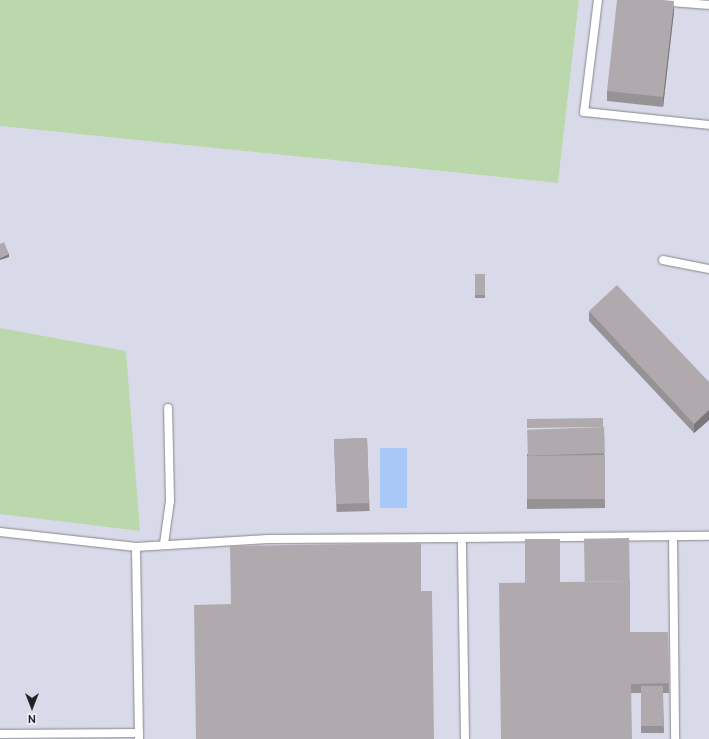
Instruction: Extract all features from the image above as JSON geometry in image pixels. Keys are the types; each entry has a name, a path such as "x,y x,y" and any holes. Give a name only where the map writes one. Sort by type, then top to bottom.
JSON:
{"lane":[{"path":"598,0 584,112 709,125"},
{"path":"646,0 709,5"},
{"path":"663,260 709,269"},
{"path":"164,544 170,501 168,408"},
{"path":"0,532 136,547 268,538 709,536"},
{"path":"673,536 675,739"},
{"path":"462,538 465,739"},
{"path":"0,734 139,736 136,547"}],"shaded area":[{"path":"579,0 709,0 709,739 0,739 0,126 558,183"}],"green space":[{"path":"0,0 579,0 558,183 0,126"},
{"path":"0,328 126,351 140,531 0,514"}],"water":[{"path":"380,448 407,448 407,508 380,508"}],"building":[{"path":"617,0 674,1 663,97 607,91"},
{"path":"4,242 9,254 0,258 0,244"},
{"path":"475,274 485,274 485,295 475,295"},
{"path":"617,285 709,382 709,410 694,424 589,311"},
{"path":"603,418 603,427 527,428 527,419"},
{"path":"604,427 605,453 528,456 527,430"},
{"path":"367,438 369,503 336,504 334,439"},
{"path":"605,455 605,458 527,459 527,456"},
{"path":"527,458 605,458 605,499 527,499"},
{"path":"629,538 630,581 585,582 584,539"},
{"path":"525,539 560,539 560,583 525,583"},
{"path":"421,543 421,591 432,591 434,739 196,739 194,605 231,604 230,546"},
{"path":"630,581 630,632 668,632 669,683 631,684 632,739 501,739 499,583"},
{"path":"641,686 663,686 663,726 641,726"}]}
